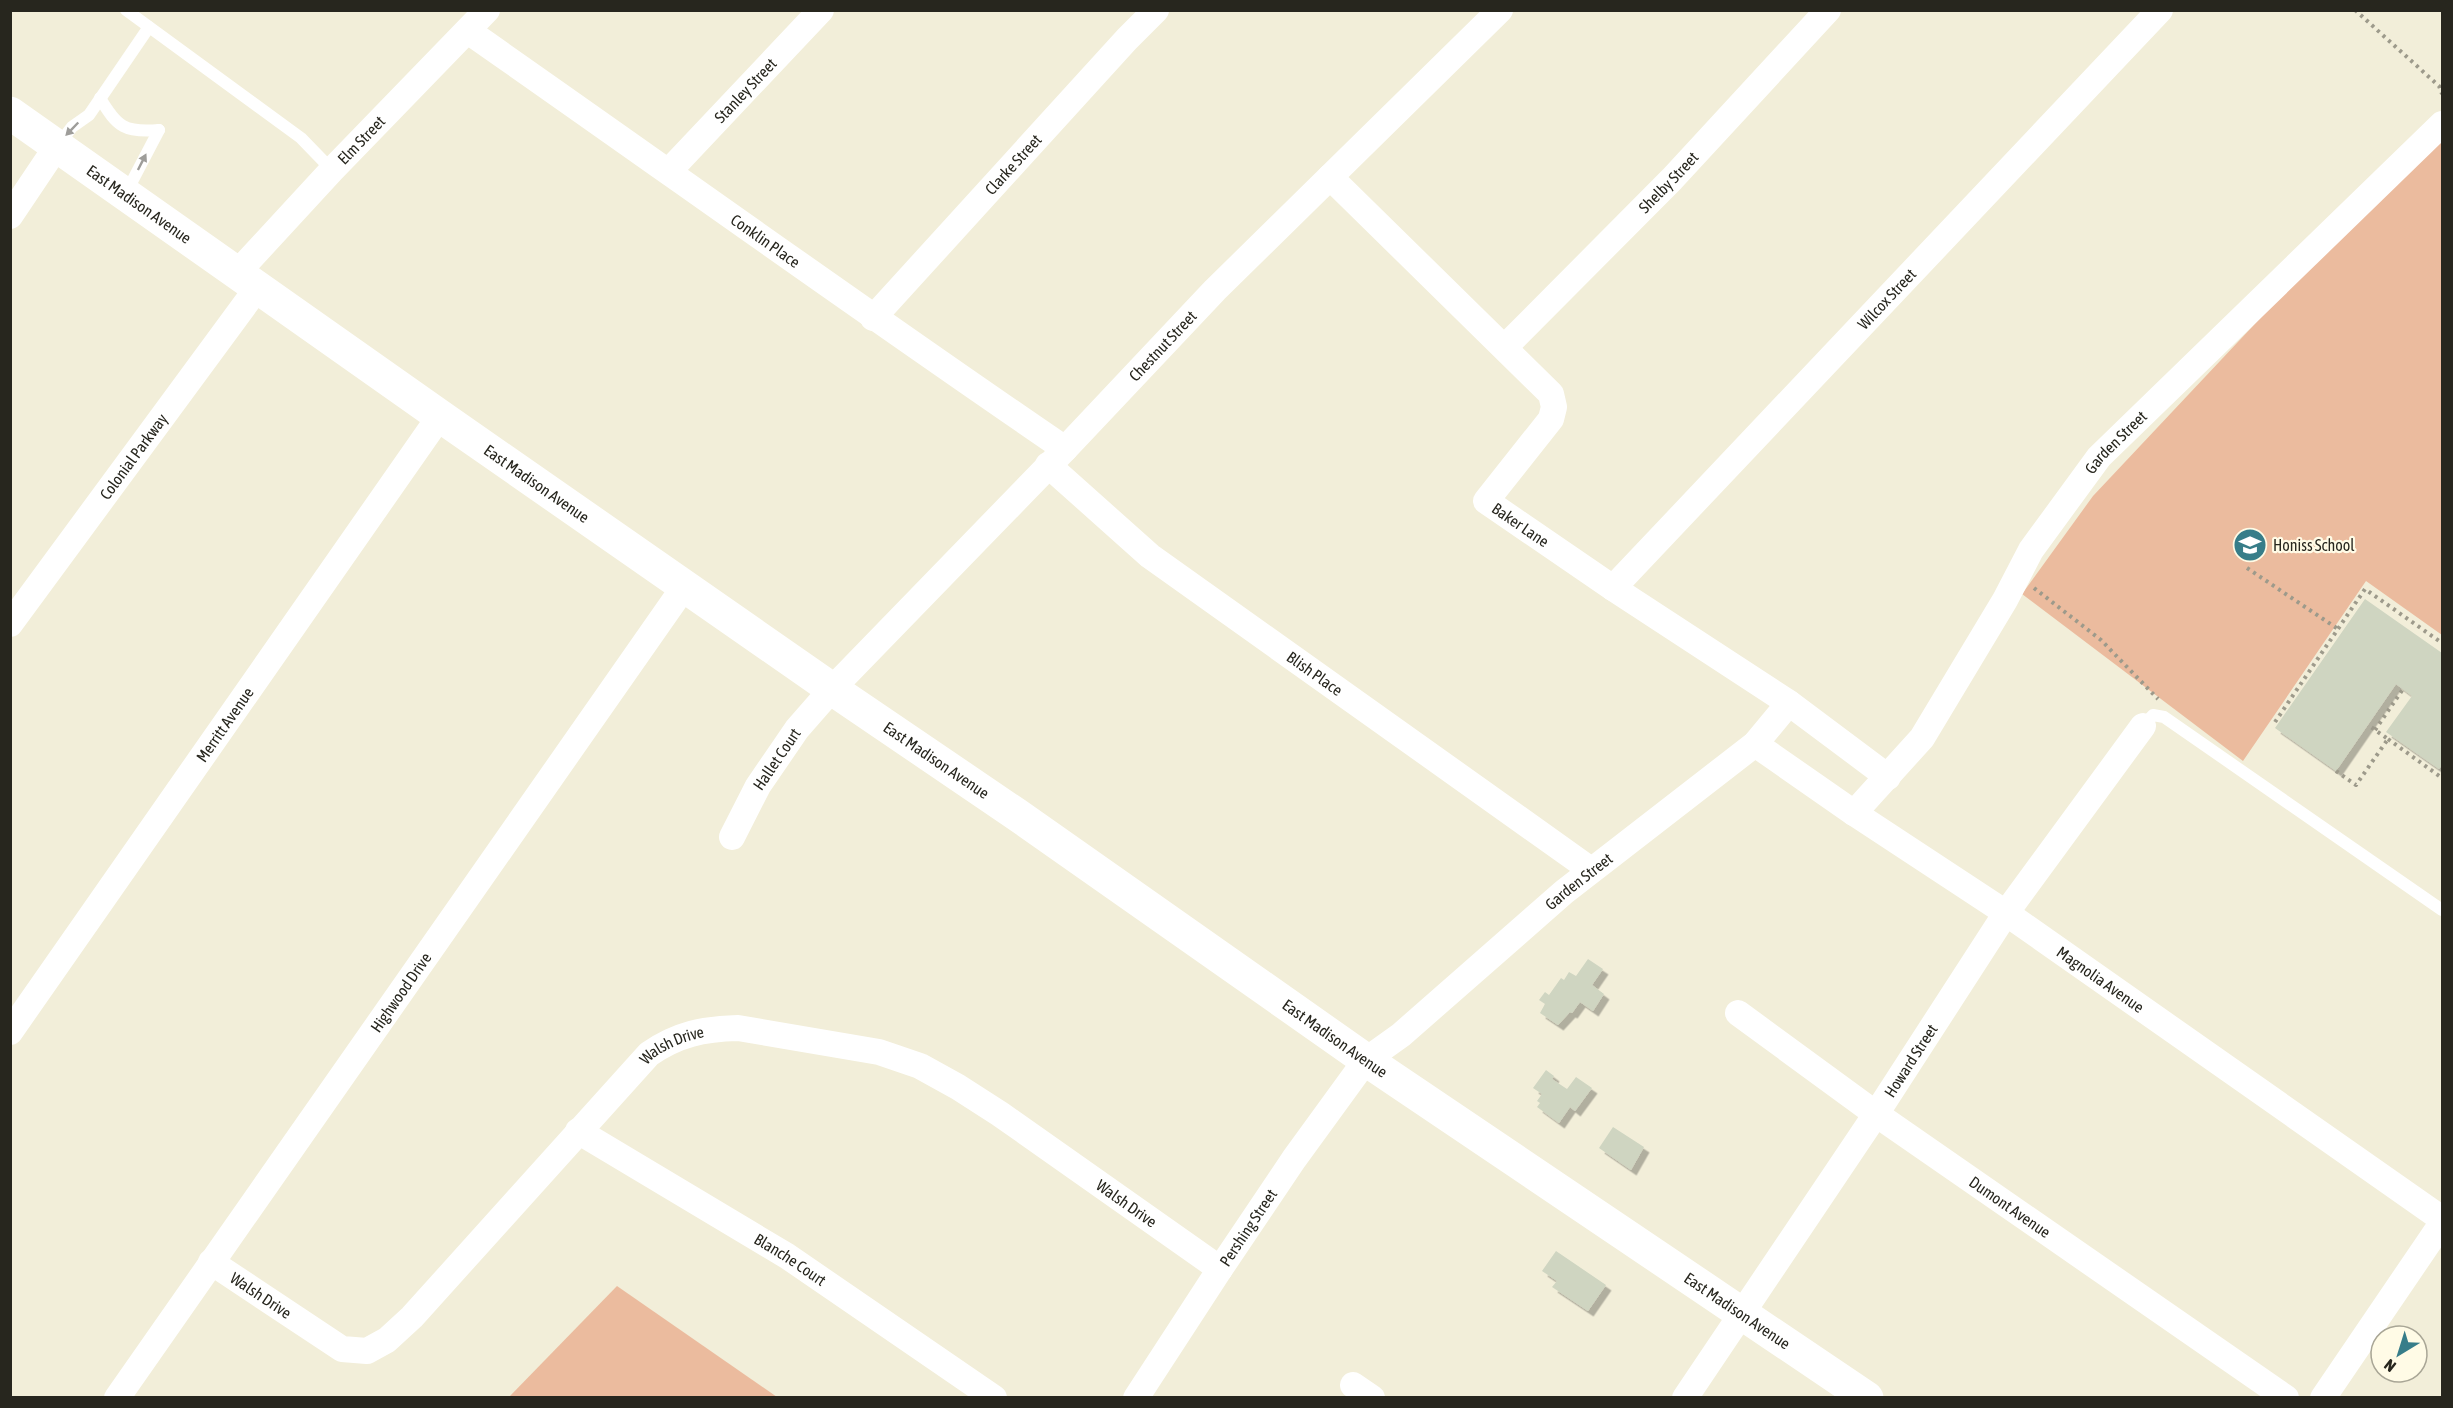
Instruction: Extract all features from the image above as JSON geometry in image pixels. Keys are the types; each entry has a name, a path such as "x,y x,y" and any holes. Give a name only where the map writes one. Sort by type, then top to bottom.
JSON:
{"main road":[{"name":"East Madison Avenue","path":"10,113 684,587 1016,814 1366,1060 1867,1398"}],"street":[{"name":"Elm Street","path":"248,280 332,170 487,10"},
{"name":"Stanley Street","path":"669,171 821,10"},
{"name":"Clarke Street","path":"873,318 1156,10"},
{"name":"Chestnut Street","path":"832,689 1215,290 1500,10"},
{"name":"Shelby Street","path":"1505,347 1671,178 1828,10"},
{"name":"Wilcox Street","path":"1613,588 2160,10"},
{"name":"Conklin Place","path":"468,31 669,171 873,318 1056,457"},
{"name":"Garden Street","path":"1854,813 1922,738 2031,550 2100,457 2442,124"},
{"path":"10,216 57,146"},
{"name":"Baker Lane","path":"1330,177 1543,383 1551,394 1554,406 1551,419 1486,501 1613,588 1790,703 1888,777"},
{"name":"Colonial Parkway","path":"10,624 248,280"},
{"name":"Merritt Avenue","path":"10,1032 440,416"},
{"name":"Blish Place","path":"1056,457 1150,556 1591,870"},
{"name":"Highwood Drive","path":"117,1398 684,587"},
{"name":"Hallet Court","path":"732,837 758,786 797,729 832,689"},
{"name":"Garden Street","path":"1366,1060 1401,1035 1564,891 1755,744 1790,703"},
{"name":"Howard Street","path":"1685,1398 1876,1114 2006,913 2154,721"},
{"name":"Magnolia Avenue","path":"1755,744 1854,813 2006,913 2442,1221"},
{"name":"Dumont Avenue","path":"1738,1013 1876,1114 2286,1398"},
{"name":"Walsh Drive","path":"211,1262 342,1348 367,1351 387,1340 412,1317 648,1054 669,1040 693,1033 717,1028 738,1028 879,1052 920,1066 958,1087 1220,1269"},
{"name":"Pershing Street","path":"1136,1398 1294,1159 1366,1060"},
{"name":"Blanche Court","path":"578,1131 787,1256 994,1398"},
{"path":"2323,1398 2442,1221"}],"lane":[{"path":"126,10 301,138 332,170"},
{"path":"57,146 72,127 89,115 148,27"},
{"path":"99,98 110,114 123,126 136,132 159,130 125,195"},
{"path":"2154,721 2442,910"}],"path":[{"path":"2355,10 2439,86 2442,94"},
{"path":"2247,568 2338,629"},
{"path":"2018,576 2101,640 2166,707 2154,721"},
{"path":"2275,722 2365,589 2442,643"},
{"path":"2375,730 2403,689"},
{"path":"2368,724 2442,778"},
{"path":"2336,771 2356,785 2388,738"}],"shaded area":[{"name":"Honiss School","path":"2442,125 2442,635 2366,581 2243,761 2022,594 2093,496"},
{"path":"617,1286 777,1397 509,1397"}],"building":[{"path":"2365,599 2442,653 2442,765 2439,769 2386,732 2412,696 2396,684 2336,771 2275,728"},
{"path":"1588,959 1603,969 1592,985 1604,994 1593,1011 1580,1002 1572,1013 1570,1012 1558,1025 1540,1013 1545,1004 1539,1000 1545,992 1549,995 1561,978 1564,980 1569,972 1576,976"},
{"path":"1546,1070 1554,1076 1552,1079 1567,1089 1576,1077 1592,1088 1575,1111 1570,1107 1559,1123 1537,1107 1540,1103 1537,1101 1542,1094 1533,1088"},
{"path":"1613,1127 1644,1147 1631,1170 1599,1148"},
{"path":"1556,1251 1606,1285 1588,1311 1552,1287 1557,1281 1542,1271"}],"place":[{"name":"Honiss School","path":"2250,545"}]}
